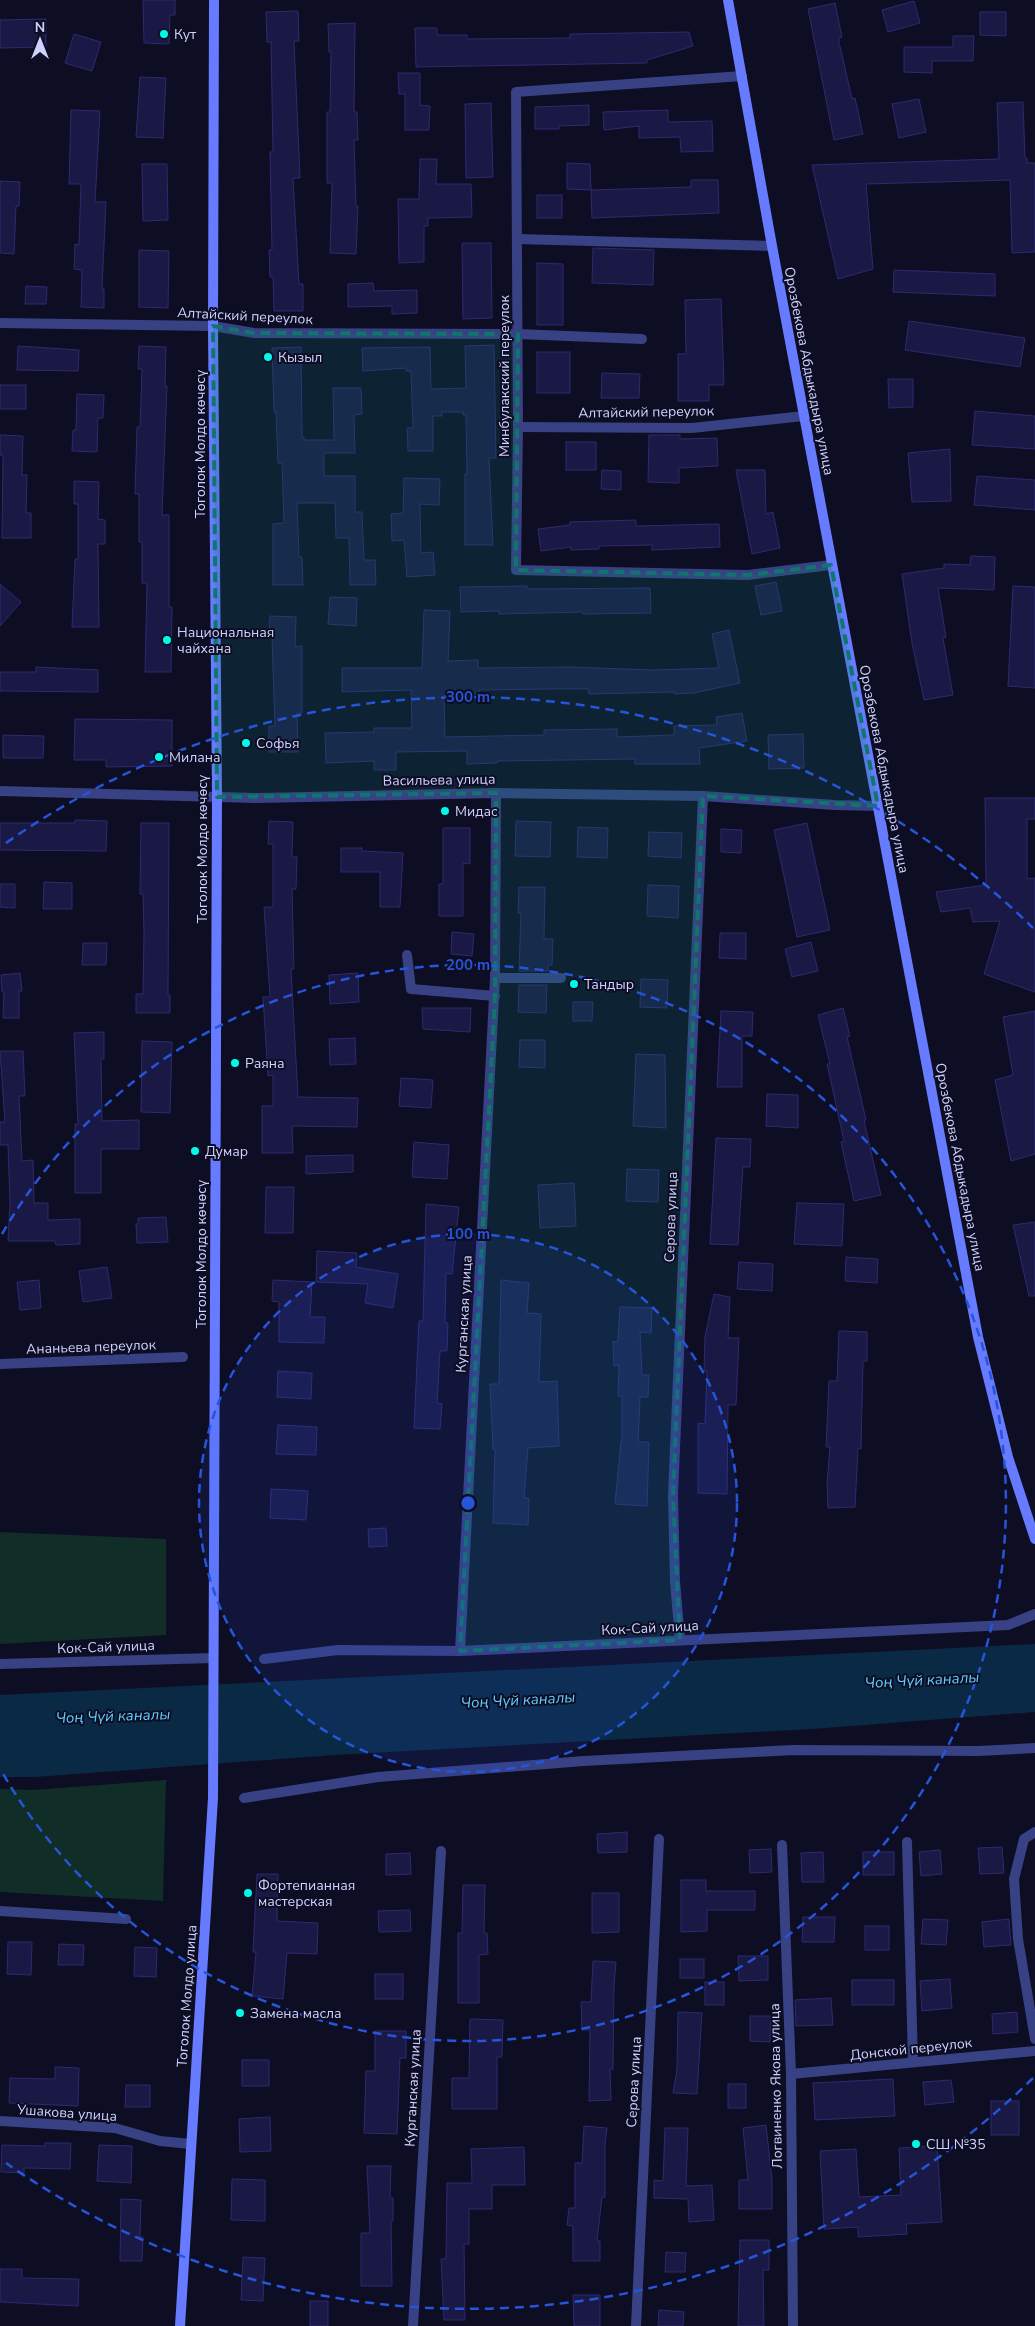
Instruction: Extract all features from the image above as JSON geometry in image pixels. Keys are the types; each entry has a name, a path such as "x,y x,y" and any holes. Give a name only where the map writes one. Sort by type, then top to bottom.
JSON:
{"main road":[{"name":"Тоголок Молдо көчөсү","path":"213,1663 217,797 213,326 214,0"},
{"name":"Орозбекова Абдыкадыра улица","path":"728,0 831,565 978,1337 1008,1457 1034,1533"},
{"name":"Тоголок Молдо улица","path":"180,2326 212,1788 213,1663"}],"street":[{"name":"Минбулакский переулок","path":"742,76 516,92 518,238 516,570 748,575 831,565"},
{"path":"518,238 772,246"},
{"name":"Алтайский переулок","path":"0,323 213,326 254,333 518,334 642,339"},
{"name":"Алтайский переулок","path":"518,427 692,428 804,416"},
{"name":"Васильева улица","path":"0,791 217,797 496,793 703,796 878,806"},
{"name":"Курганская улица","path":"460,1651 495,996 496,793"},
{"name":"Серова улица","path":"680,1640 675,1581 673,1495 703,796"},
{"path":"408,955 411,989 495,996"},
{"path":"495,978 560,978"},
{"name":"Ананьева переулок","path":"0,1364 183,1358"},
{"name":"Кок-Сай улица","path":"264,1659 338,1650 460,1651 1008,1625 1035,1614"},
{"name":"Кок-Сай улица","path":"0,1664 213,1663"},
{"path":"244,1798 378,1777 584,1761 794,1750 978,1751 1035,1748"},
{"path":"1035,1832 1024,1839 1014,1878 1018,1939 1035,2039"},
{"name":"Серова улица","path":"636,2326 659,1839"},
{"path":"907,1842 913,2062"},
{"name":"Логвиненко Якова улица","path":"782,1845 791,2074 793,2326"},
{"name":"Курганская улица","path":"413,2326 441,1851"},
{"path":"0,1912 126,1919"},
{"name":"Донской переулок","path":"791,2074 1035,2051"},
{"name":"Ушакова улица","path":"0,2122 115,2128 160,2141 191,2144"}],"highlighted area":[{"path":"213,326 254,333 518,334 516,570 748,575 831,565 878,806 703,796 673,1495 680,1640 460,1651 495,996 496,793 217,797"}],"green space":[{"path":"0,1532 166,1539 166,1635 0,1644"},
{"path":"166,1780 163,1901 0,1892 0,1789 33,1790"}],"water":[{"name":"Чоң Чүй каналы","path":"1035,1644 1035,1712 812,1729 335,1755 35,1777 0,1777 0,1695"}],"building":[{"path":"143,0 175,0 175,15 170,15 169,44 144,43"},
{"path":"914,1 920,23 888,32 882,10"},
{"path":"835,3 842,37 839,38 839,46 852,99 855,98 863,134 834,140 808,9"},
{"path":"298,11 299,41 294,41 300,178 293,178 299,284 303,284 303,311 274,311 273,277 270,277 269,250 272,250 270,152 273,152 271,42 267,42 266,12"},
{"path":"980,12 1006,12 1006,36 980,35"},
{"path":"46,19 46,47 0,48 0,20"},
{"path":"355,23 354,112 357,112 358,140 354,140 356,206 358,206 356,254 330,253 332,183 327,183 327,112 330,112 331,52 329,52 328,24"},
{"path":"415,28 437,28 437,35 467,35 467,39 570,38 570,34 689,32 693,46 647,60 647,63 416,67"},
{"path":"74,34 101,42 92,71 65,63"},
{"path":"953,36 974,36 973,61 932,61 932,73 904,72 904,47 953,47"},
{"path":"398,73 420,73 420,105 430,106 429,130 405,130 405,94 399,94"},
{"path":"140,77 166,78 163,138 136,137"},
{"path":"919,99 926,132 899,138 892,104"},
{"path":"1023,102 1025,158 1027,158 1027,163 1035,163 1035,252 1012,253 1010,180 866,184 873,269 838,279 812,165 999,159 997,103"},
{"path":"491,103 493,177 466,178 465,104"},
{"path":"589,105 589,125 559,126 559,129 535,129 535,107"},
{"path":"71,110 100,111 95,202 106,202 102,289 104,289 104,308 81,307 82,270 74,269 75,244 79,245 81,184 69,184"},
{"path":"668,110 668,122 712,121 713,151 681,152 680,137 639,138 639,126 604,130 603,112"},
{"path":"420,159 437,159 436,184 471,184 472,217 428,218 428,226 424,226 424,262 399,263 398,199 419,199"},
{"path":"567,163 590,164 591,190 567,189"},
{"path":"142,164 167,164 168,220 143,221"},
{"path":"691,180 718,180 719,213 592,218 591,190 691,187"},
{"path":"0,181 20,182 19,206 16,206 14,254 0,253"},
{"path":"537,195 562,195 562,218 537,218"},
{"path":"462,243 491,243 492,318 463,319"},
{"path":"593,248 654,250 653,285 592,283"},
{"path":"139,250 169,251 168,308 139,307"},
{"path":"537,263 563,264 563,325 537,325"},
{"path":"894,270 995,274 995,296 893,292"},
{"path":"373,283 374,291 417,290 417,313 392,314 392,306 348,307 348,284"},
{"path":"26,286 47,287 46,304 25,304"},
{"path":"721,299 724,385 709,385 709,401 678,401 678,354 686,354 685,300"},
{"path":"909,321 1025,338 1020,367 905,350"},
{"path":"494,345 496,458 489,458 493,545 465,545 466,415 463,415 463,412 442,412 442,416 433,416 433,451 408,451 407,428 413,428 411,371 406,371 406,368 363,371 362,348 430,347 431,389 466,388 465,346"},
{"path":"18,346 79,350 78,371 17,370"},
{"path":"139,346 166,347 165,386 167,386 162,515 169,515 169,607 172,607 171,672 145,672 147,583 142,583 142,542 139,542 139,494 135,494 137,427 140,427 142,369 138,369"},
{"path":"301,347 302,437 304,437 304,440 334,440 333,388 361,388 362,414 354,415 355,453 324,453 324,476 355,476 355,512 362,512 364,560 375,560 376,585 350,585 349,538 336,538 335,503 297,503 299,557 302,557 303,585 273,585 273,524 284,523 282,463 278,463 276,412 274,412 272,348"},
{"path":"537,352 570,352 570,393 537,393"},
{"path":"602,373 640,374 639,398 601,398"},
{"path":"888,379 913,379 913,407 889,408"},
{"path":"0,385 26,385 26,409 0,409"},
{"path":"77,394 104,395 103,418 98,418 97,452 72,451 73,430 76,430"},
{"path":"975,411 1035,416 1035,449 972,445"},
{"path":"0,435 23,436 22,475 27,475 26,513 31,513 31,538 2,538 3,455 0,455"},
{"path":"649,435 680,435 680,439 717,438 718,466 679,468 679,483 648,482"},
{"path":"566,442 596,442 596,470 566,470"},
{"path":"950,449 951,501 912,502 908,453"},
{"path":"602,470 621,471 621,490 601,489"},
{"path":"736,470 765,470 766,514 773,512 780,548 752,554"},
{"path":"977,476 1035,480 1035,510 974,505"},
{"path":"404,478 440,479 439,505 420,504 421,553 433,552 435,575 407,577 404,540 392,541 391,514 403,513"},
{"path":"74,481 99,482 98,519 105,520 105,544 98,544 99,627 72,627 75,559 78,559 78,504 74,504"},
{"path":"636,520 636,526 719,524 720,547 652,550 652,545 599,546 599,549 571,550 571,547 541,551 538,529 570,525 570,522"},
{"path":"971,556 995,557 994,590 938,588 946,637 943,638 953,695 924,700 912,643 902,574 944,568 944,564 970,565"},
{"path":"776,582 782,611 761,615 755,586"},
{"path":"0,584 21,602 0,626"},
{"path":"527,586 527,589 650,588 651,613 499,614 499,611 461,612 460,587"},
{"path":"1013,586 1035,587 1035,688 1008,686"},
{"path":"330,597 357,598 356,626 328,624"},
{"path":"424,610 450,611 448,661 478,660 478,668 571,667 653,670 719,668 712,634 729,630 740,683 694,693 674,694 674,692 589,694 588,689 547,689 479,690 479,694 444,695 445,737 544,735 544,730 617,729 617,737 674,735 674,726 717,725 716,717 742,713 747,741 699,748 700,764 635,764 635,759 497,761 497,763 467,764 467,751 396,752 396,770 374,770 374,761 326,763 325,733 374,732 374,728 412,728 411,690 342,692 342,668 422,668"},
{"path":"270,616 296,617 295,647 302,646 302,713 297,713 298,752 269,752 269,726 275,726 272,637 269,637"},
{"path":"36,667 98,670 98,692 0,691 0,672 36,672"},
{"path":"75,719 172,720 172,766 106,767 106,760 74,760"},
{"path":"803,734 804,768 769,769 768,735"},
{"path":"3,735 44,736 43,758 3,758"},
{"path":"985,798 1035,798 1035,819 1027,819 1027,879 1035,878 1035,992 984,974 1000,921 973,922 970,908 941,912 936,892 986,885"},
{"path":"75,820 107,821 106,851 0,850 0,823 75,823"},
{"path":"269,821 293,822 292,857 297,857 296,889 292,889 294,969 291,969 298,1097 358,1098 357,1127 292,1126 293,1153 262,1153 262,1106 273,1106 273,1075 268,1076 263,997 270,997 264,907 273,907 273,844 268,844"},
{"path":"516,821 551,822 550,857 515,856"},
{"path":"141,823 169,823 168,995 170,995 170,1013 136,1013 136,994 143,994 143,894 140,894"},
{"path":"807,823 830,930 797,937 774,830"},
{"path":"578,827 608,828 607,858 577,857"},
{"path":"443,828 470,828 470,864 463,863 463,916 439,916 439,884 443,884"},
{"path":"721,829 742,830 741,853 721,852"},
{"path":"649,832 682,833 681,858 648,856"},
{"path":"341,848 362,848 362,851 403,853 400,907 380,907 380,872 341,872"},
{"path":"44,882 72,883 72,909 43,909"},
{"path":"0,884 15,884 15,908 0,907"},
{"path":"648,885 679,886 678,918 647,916"},
{"path":"519,887 545,887 544,939 553,939 552,965 548,965 548,971 519,971 521,913 518,913"},
{"path":"452,932 474,934 472,956 451,954"},
{"path":"720,933 746,933 746,959 719,958"},
{"path":"811,942 818,971 792,977 785,949"},
{"path":"83,943 107,943 106,965 82,965"},
{"path":"20,973 22,991 19,991 19,1018 3,1018 4,992 2,992 1,975"},
{"path":"358,973 359,1002 330,1004 329,975"},
{"path":"641,979 668,980 667,1008 640,1007"},
{"path":"519,985 547,985 546,1013 518,1012"},
{"path":"573,1002 593,1002 592,1021 573,1021"},
{"path":"422,1008 471,1008 470,1032 423,1029"},
{"path":"843,1008 850,1036 847,1037 866,1120 864,1121 881,1195 854,1201 841,1142 844,1141 827,1064 830,1064 818,1015"},
{"path":"721,1011 753,1012 752,1036 742,1036 742,1087 717,1087"},
{"path":"1035,1011 1035,1154 1011,1161 995,1080 1013,1075 1003,1017"},
{"path":"104,1032 104,1059 101,1059 102,1121 139,1120 139,1149 101,1149 101,1193 75,1193 75,1124 78,1124 74,1033"},
{"path":"355,1038 356,1064 330,1065 329,1039"},
{"path":"520,1040 545,1040 545,1068 519,1067"},
{"path":"142,1041 172,1042 170,1113 141,1112"},
{"path":"0,1051 23,1051 25,1096 19,1096 22,1161 33,1160 34,1203 48,1203 48,1220 80,1219 80,1244 56,1245 55,1241 8,1241 10,1203 8,1145 0,1145 0,1122 5,1122"},
{"path":"636,1054 665,1055 666,1128 633,1126"},
{"path":"401,1078 433,1080 431,1108 399,1106"},
{"path":"767,1094 798,1095 798,1128 766,1126"},
{"path":"716,1138 751,1139 750,1167 743,1167 738,1245 710,1244"},
{"path":"414,1142 449,1145 447,1179 412,1177"},
{"path":"353,1155 353,1172 306,1174 306,1156"},
{"path":"627,1169 659,1170 658,1202 626,1201"},
{"path":"574,1183 576,1226 540,1228 538,1185"},
{"path":"266,1187 294,1187 293,1233 265,1233"},
{"path":"797,1203 844,1204 842,1246 794,1244"},
{"path":"426,1204 459,1207 452,1274 446,1273 445,1323 448,1323 447,1351 440,1351 437,1403 442,1404 440,1429 414,1428 419,1321 423,1321"},
{"path":"166,1217 168,1242 137,1243 136,1224 138,1224 138,1218"},
{"path":"1035,1222 1035,1296 1029,1296 1013,1225"},
{"path":"317,1251 357,1253 356,1267 398,1274 393,1308 365,1303 368,1284 316,1282"},
{"path":"846,1257 878,1259 877,1283 845,1281"},
{"path":"739,1262 773,1264 772,1291 737,1289"},
{"path":"107,1267 112,1298 83,1302 79,1271"},
{"path":"39,1280 41,1308 20,1310 17,1282"},
{"path":"273,1280 312,1282 310,1317 325,1317 324,1343 279,1342 279,1302 272,1301"},
{"path":"501,1280 529,1283 527,1313 541,1314 539,1382 557,1381 559,1446 528,1448 524,1498 529,1498 528,1525 493,1523 495,1449 493,1449 490,1384 499,1384"},
{"path":"714,1294 730,1297 728,1338 739,1338 736,1405 728,1405 727,1494 698,1493 698,1423 705,1424 707,1371 704,1371 705,1337"},
{"path":"620,1307 652,1308 651,1333 640,1332 642,1375 649,1375 648,1397 640,1397 638,1442 649,1442 647,1506 615,1504 622,1441 622,1396 618,1396 619,1365 614,1366 613,1342 618,1341"},
{"path":"839,1331 867,1332 867,1361 863,1361 861,1449 858,1448 855,1507 828,1508 827,1484 830,1447 826,1447 829,1381 837,1381"},
{"path":"278,1371 312,1373 311,1399 277,1397"},
{"path":"278,1425 317,1427 316,1455 276,1454"},
{"path":"271,1489 308,1491 306,1520 270,1518"},
{"path":"386,1528 387,1546 369,1547 368,1529"},
{"path":"627,1832 627,1852 598,1853 597,1834"},
{"path":"1002,1847 1004,1873 980,1874 978,1848"},
{"path":"771,1849 772,1872 750,1873 749,1850"},
{"path":"940,1850 942,1874 921,1876 919,1852"},
{"path":"823,1852 824,1882 802,1882 801,1853"},
{"path":"863,1852 894,1852 894,1875 863,1875"},
{"path":"410,1853 411,1874 386,1875 386,1854"},
{"path":"257,1874 278,1874 277,1921 318,1923 317,1954 287,1953 283,1999 252,1996 256,1952 253,1952"},
{"path":"681,1880 706,1880 706,1891 755,1891 755,1910 707,1910 707,1931 681,1932"},
{"path":"463,1885 485,1885 484,1933 487,1933 488,1954 479,1955 479,2003 458,2003 458,1933 462,1933"},
{"path":"592,1893 619,1893 619,1932 592,1933"},
{"path":"410,1910 411,1931 379,1932 378,1911"},
{"path":"803,1917 835,1917 834,1942 802,1942"},
{"path":"923,1919 948,1920 946,1945 921,1944"},
{"path":"1009,1919 1011,1945 984,1947 982,1922"},
{"path":"865,1926 889,1926 889,1950 865,1950"},
{"path":"8,1942 32,1942 31,1975 7,1974"},
{"path":"59,1944 84,1945 83,1965 58,1965"},
{"path":"135,1947 157,1948 156,1977 134,1976"},
{"path":"738,1956 768,1956 768,1980 739,1981"},
{"path":"680,1959 704,1959 704,1978 680,1978"},
{"path":"593,1961 616,1962 613,2069 610,2069 611,2100 589,2101 590,2030 582,2030 581,2002 591,2002"},
{"path":"375,1974 403,1974 403,1999 375,1999"},
{"path":"950,1979 952,2008 922,2011 920,1981"},
{"path":"852,1980 894,1980 894,2005 852,2005"},
{"path":"705,1982 724,1982 724,2005 705,2005"},
{"path":"831,1998 833,2025 796,2026 795,2000"},
{"path":"678,2012 702,2013 697,2094 673,2093 677,2069"},
{"path":"1017,2012 1018,2032 993,2034 992,2014"},
{"path":"750,2016 771,2016 770,2042 750,2041"},
{"path":"470,2019 503,2020 502,2057 497,2057 497,2109 452,2109 452,2078 469,2078"},
{"path":"375,2031 406,2031 406,2058 400,2058 397,2134 364,2133 366,2071 375,2071"},
{"path":"242,2060 269,2060 269,2086 242,2086"},
{"path":"55,2067 79,2068 78,2106 9,2103 10,2078 55,2079"},
{"path":"893,2079 895,2116 815,2120 813,2083"},
{"path":"951,2080 954,2102 925,2105 923,2082"},
{"path":"728,2084 746,2084 746,2108 728,2108"},
{"path":"126,2085 150,2085 150,2107 125,2107"},
{"path":"991,2101 1019,2101 1019,2135 991,2135"},
{"path":"270,2117 271,2151 240,2152 239,2119"},
{"path":"766,2125 772,2180 772,2209 739,2209 739,2180 748,2180 743,2128"},
{"path":"584,2126 607,2128 605,2145 605,2197 602,2197 597,2241 600,2241 600,2261 573,2261 573,2226 567,2225 569,2208 575,2208 575,2163 582,2163"},
{"path":"665,2128 688,2128 686,2186 712,2185 714,2220 689,2222 688,2199 654,2198 654,2180 663,2181"},
{"path":"45,2143 71,2143 70,2169 24,2168 24,2173 1,2172 2,2145 45,2146"},
{"path":"99,2145 132,2146 131,2183 97,2181"},
{"path":"937,2146 942,2222 906,2224 907,2234 858,2237 858,2227 824,2229 820,2151 856,2149 859,2197 901,2195 899,2148"},
{"path":"524,2147 525,2185 492,2185 492,2209 469,2209 469,2244 464,2244 465,2320 444,2320 441,2259 446,2259 447,2183 472,2183 471,2149"},
{"path":"367,2166 391,2166 390,2198 393,2198 393,2221 391,2221 392,2286 361,2286 361,2233 370,2233"},
{"path":"232,2179 265,2180 265,2221 231,2220"},
{"path":"121,2199 141,2200 140,2237 143,2237 142,2261 120,2261"},
{"path":"740,2240 769,2240 769,2270 763,2270 764,2326 738,2326"},
{"path":"666,2252 686,2253 685,2272 665,2272"},
{"path":"243,2257 265,2258 263,2301 241,2300"},
{"path":"0,2269 22,2269 22,2278 79,2279 78,2306 0,2302"},
{"path":"573,2295 600,2295 600,2326 574,2326"},
{"path":"310,2301 328,2301 328,2326 310,2326"},
{"path":"659,2310 684,2312 683,2326 658,2326"}],"place":[{"name":"Кут","path":"164,34"},
{"name":"Кызыл","path":"268,357"},
{"name":"Национальная чайхана","path":"167,640"},
{"name":"Софья","path":"246,743"},
{"name":"Милана","path":"159,757"},
{"name":"Мидас","path":"445,811"},
{"name":"Тандыр","path":"574,984"},
{"name":"Раяна","path":"235,1063"},
{"name":"Думар","path":"195,1151"},
{"name":"Фортепианная мастерская","path":"248,1893"},
{"name":"Замена масла","path":"240,2013"},
{"name":"СШ №35","path":"916,2144"}]}
